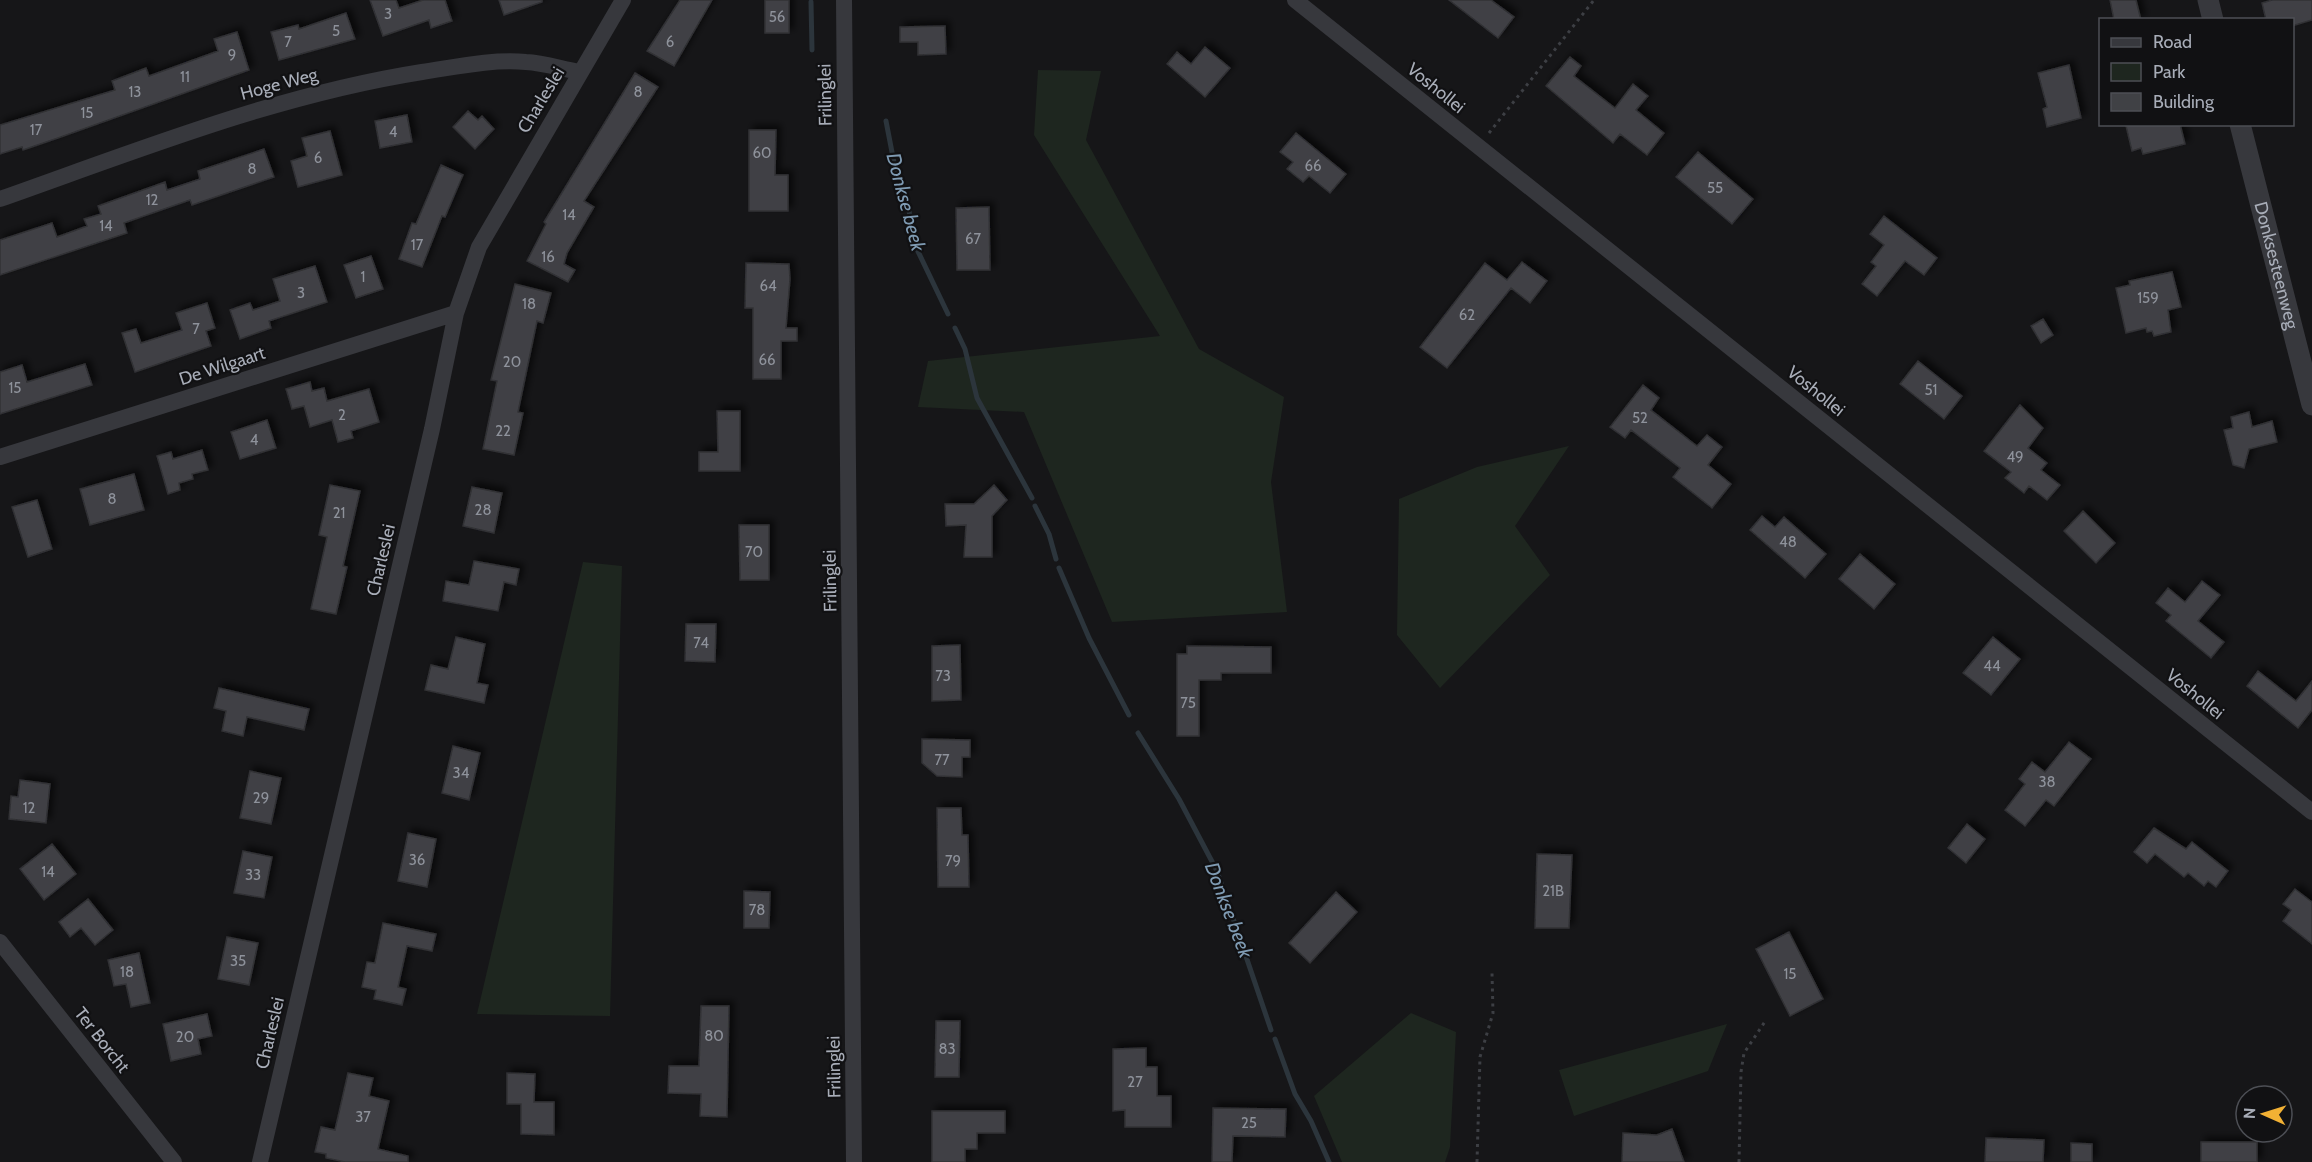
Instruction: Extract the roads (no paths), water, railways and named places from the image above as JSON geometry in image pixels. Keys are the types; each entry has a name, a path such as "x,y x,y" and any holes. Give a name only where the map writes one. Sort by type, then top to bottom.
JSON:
{"street":[{"name":"Charleslei","path":"260,1162 432,429 456,313 478,248 623,0"},
{"name":"Frilinglei","path":"844,0 854,1162"},
{"name":"Voshollei","path":"1295,0 2312,812"},
{"path":"2208,0 2212,18"},
{"name":"Hoge Weg","path":"0,199 245,112 311,94 402,75 497,62 527,62 580,72"},
{"name":"Donksesteenweg","path":"2241,126 2312,405"},
{"name":"De Wilgaart","path":"0,457 456,313"},
{"name":"Ter Borcht","path":"0,942 174,1162"}],"waterway":[{"name":"Donkse beek","path":"811,2 812,50"},
{"name":"Donkse beek","path":"886,121 896,173 909,210 913,241 948,314"},
{"name":"Donkse beek","path":"955,328 965,349 977,398 1032,498"},
{"name":"Donkse beek","path":"1035,506 1049,534 1056,559"},
{"name":"Donkse beek","path":"1059,568 1089,638 1129,715"},
{"name":"Donkse beek","path":"1138,733 1179,799 1217,871 1271,1030"},
{"name":"Donkse beek","path":"1275,1039 1295,1094 1311,1121 1329,1162"}]}
